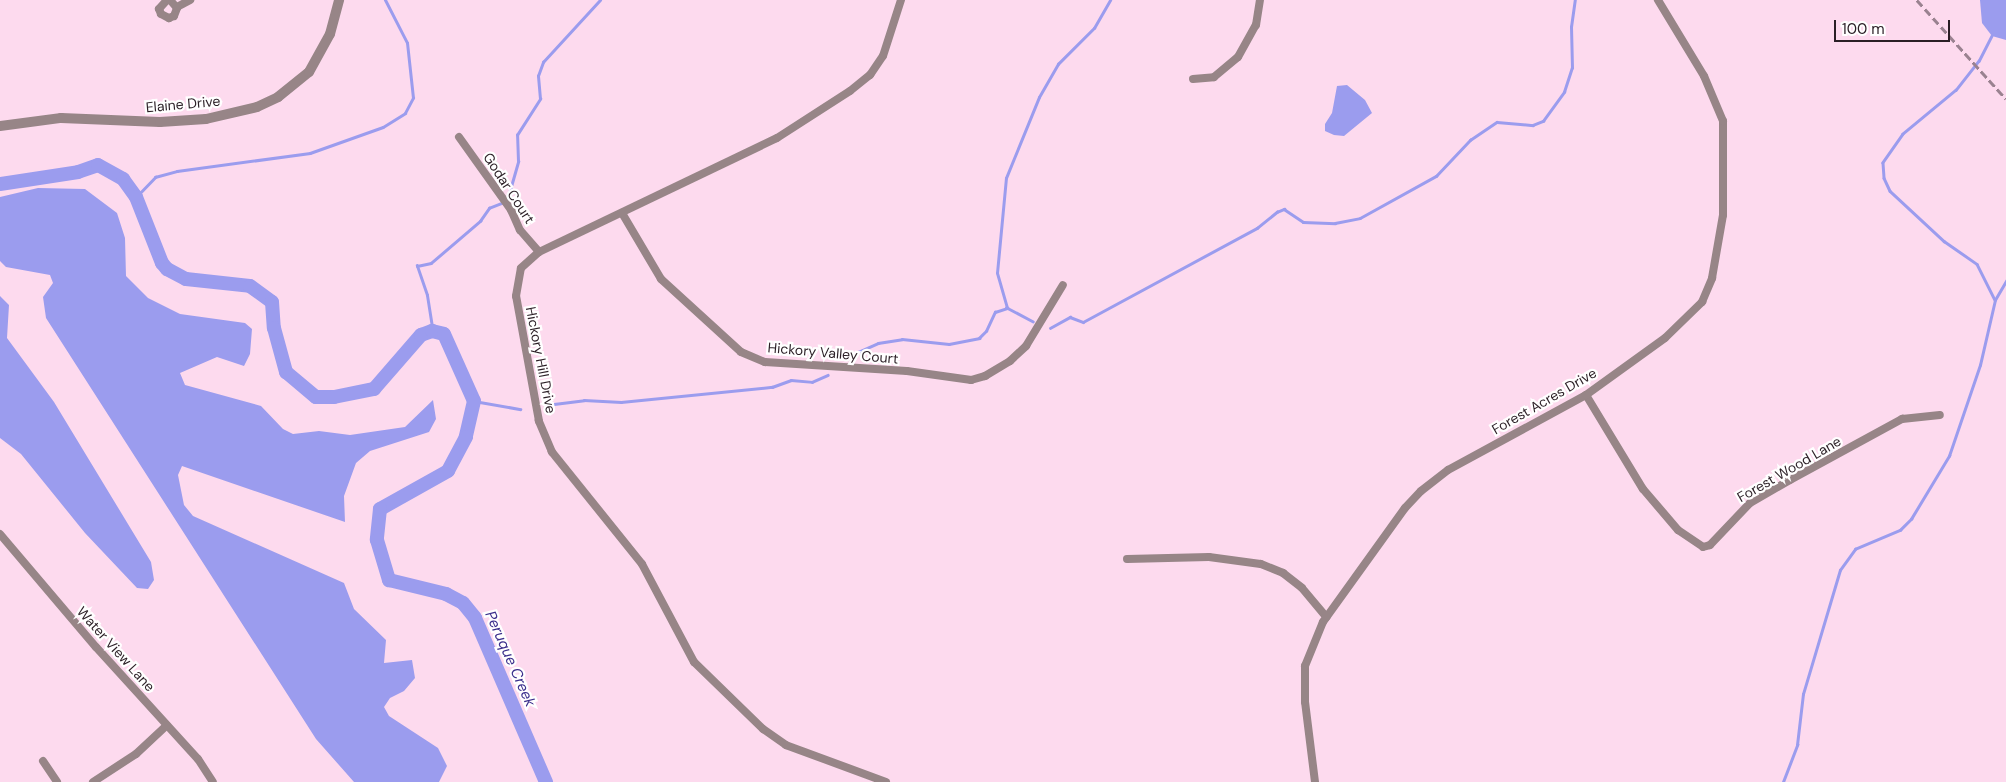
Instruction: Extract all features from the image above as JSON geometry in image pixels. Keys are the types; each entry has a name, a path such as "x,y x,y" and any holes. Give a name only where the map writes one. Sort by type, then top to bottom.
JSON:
{"street":[{"path":"177,7 168,0 159,8 164,17 174,16 177,7 190,0"},
{"name":"Elaine Drive","path":"0,126 43,119 79,118 160,122 206,119 250,109 278,97 315,64 330,34 339,0"},
{"name":"Hickory Hill Drive","path":"886,782 786,746 708,679 694,662 626,542 559,464 539,421 516,296 521,268 539,252 777,138 850,91 870,75 883,56 901,0"},
{"path":"1193,79 1214,77 1238,58 1256,25 1260,0"},
{"name":"Forest Acres Drive","path":"1315,782 1304,679 1315,638 1326,617 1421,491 1471,456 1586,395 1665,338 1702,302 1712,278 1723,214 1723,122 1704,76 1658,0"},
{"name":"Godar Court","path":"458,137 511,210 520,230 539,252"},
{"name":"Hickory Valley Court","path":"622,213 661,279 741,352 765,362 907,371 971,380 985,376 1010,361 1026,346 1063,285"},
{"name":"Forest Wood Lane","path":"1586,395 1644,489 1678,530 1703,547 1710,545 1750,503 1790,480 1902,419 1940,415"},
{"name":"Water View Lane","path":"0,534 198,759 213,782"},
{"path":"1127,559 1209,557 1261,564 1283,573 1302,588 1326,617"},
{"path":"93,782 136,754 167,725"},
{"path":"43,761 57,782"}],"water":[{"path":"1980,0 2006,0 2006,40 1992,36 1982,23"},
{"path":"1347,85 1365,100 1372,113 1344,136 1334,135 1325,131 1325,124 1332,113 1337,86"},
{"path":"38,188 85,189 117,213 125,238 126,276 148,298 180,314 245,323 252,329 250,354 244,366 217,357 180,373 185,385 261,406 283,429 293,434 319,431 350,435 405,427 433,400 436,419 429,432 370,451 356,463 344,496 345,522 182,466 178,475 184,505 193,516 344,583 354,609 386,640 384,663 412,660 415,678 404,691 390,698 384,707 389,716 438,748 447,766 439,782 354,782 316,739 46,318 43,297 53,283 50,275 6,267 0,261 0,197"},
{"path":"0,296 9,305 7,338 54,402 151,562 154,580 148,589 137,588 85,533 21,454 0,438"}],"waterway":[{"path":"136,197 155,177 177,171 310,153 383,127 405,113 413,98 407,43 385,0"},
{"path":"508,197 518,161 517,135 540,99 538,76 543,62 600,0"},
{"path":"1033,322 1007,308 997,273 1006,178 1039,97 1058,64 1094,28 1110,0"},
{"path":"1050,328 1070,317 1083,322 1257,228 1277,212 1284,209 1303,222 1335,223 1360,218 1436,176 1470,140 1497,122 1533,125 1543,121 1564,92 1572,68 1571,27 1575,0"},
{"path":"1992,36 1979,61 1956,90 1903,134 1883,163 1884,178 1890,191 1944,241 1977,264 1995,300"},
{"name":"Peruque Creek","path":"0,184 78,172 98,165 123,179 136,197 162,263 167,269 186,279 250,286 272,302 274,328 286,372 316,397 334,397 374,389 421,335 432,331 444,334 474,401 466,437 448,471 380,509 377,540 389,580 446,594 463,603 475,618 546,782"},
{"path":"444,334 432,327 427,295 417,266 431,263 480,221 489,208 504,202"},
{"path":"1783,782 1797,745 1803,694 1840,570 1855,549 1900,530 1911,519 1949,456 1980,365 1995,300 2006,281"},
{"path":"847,357 878,343 902,339 949,344 979,338 986,331 995,312 1007,308"},
{"path":"546,405 584,400 621,402 772,387 791,380 812,382 828,375"},
{"path":"474,401 520,409"}],"railway":[{"path":"1917,0 2006,99"}]}
